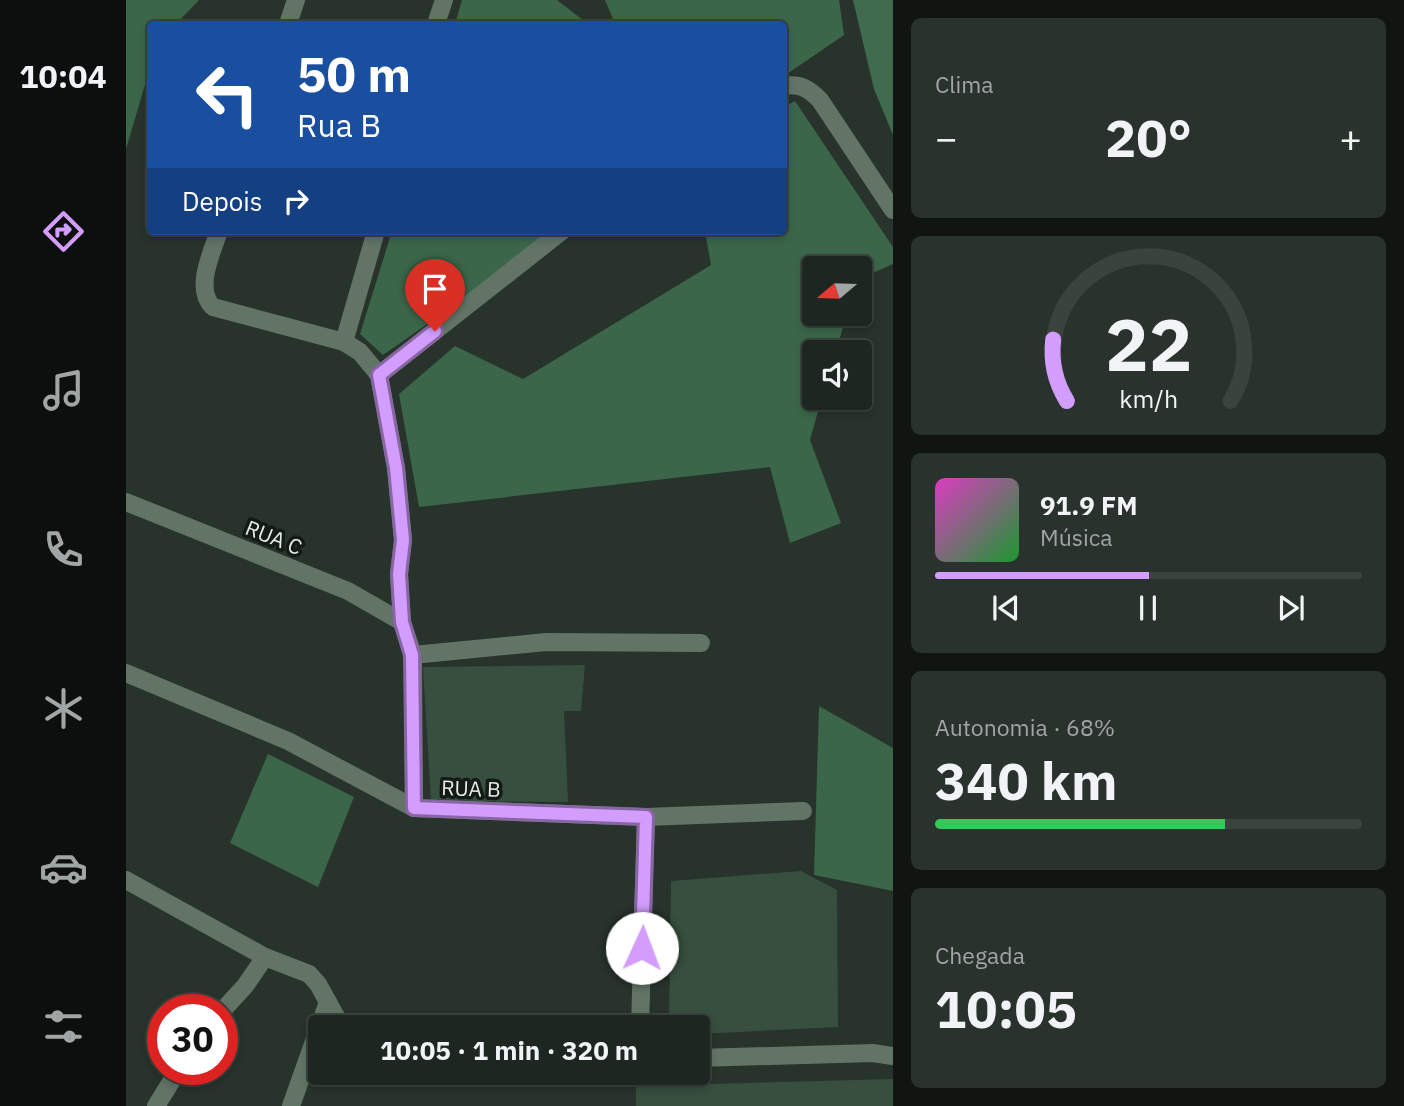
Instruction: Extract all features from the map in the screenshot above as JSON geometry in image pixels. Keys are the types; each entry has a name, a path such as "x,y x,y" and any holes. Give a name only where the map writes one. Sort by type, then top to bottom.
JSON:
{"street":[{"path":"289,21 296,0"},
{"path":"437,21 444,0"},
{"path":"787,85 807,87 820,100 893,210"},
{"path":"218,235 204,286 209,302 214,307 344,342 360,352 379,375 396,468 403,540 399,574 402,622 412,655 414,808"},
{"path":"344,342 375,235"},
{"path":"379,375 557,235"},
{"name":"RUA C","path":"126,502 348,592 402,622"},
{"path":"412,655 546,642 701,643"},
{"name":"RUA B","path":"126,673 288,741 414,808 646,817 803,811"},
{"path":"640,1015 646,817"},
{"path":"126,880 265,957 309,974 318,984 335,1015"},
{"path":"238,994 265,957"},
{"path":"291,1106 328,1002"},
{"path":"710,1058 873,1053 893,1056"},
{"path":"156,1106 169,1085"}],"shaded area":[{"path":"126,0 199,0 179,21 147,21 147,78 126,149"},
{"path":"462,0 557,0 584,21 456,21"},
{"path":"605,0 839,0 844,35 787,74 787,21 614,21"},
{"path":"853,0 893,0 893,135 874,89"},
{"path":"795,101 893,247 893,264 872,273 872,256 802,256 802,326 843,326 839,340 802,340 802,410 818,410 810,440 841,523 790,543 770,467 419,507 399,394 455,346 523,379 711,265 706,235 787,235 787,105"},
{"path":"391,235 555,235 383,355 360,334"},
{"path":"585,665 581,711 564,711 568,802 431,801 423,667"},
{"path":"819,706 893,748 893,891 814,875"},
{"path":"268,754 354,797 318,887 230,843"},
{"path":"801,871 837,890 838,1027 710,1033 710,1015 669,1015 671,881"},
{"path":"893,1079 893,1106 636,1106 636,1086"}],"route":[{"path":"435,331 379,375 396,468 403,540 399,574 402,622 412,655 414,808 646,817 642,948"}]}
